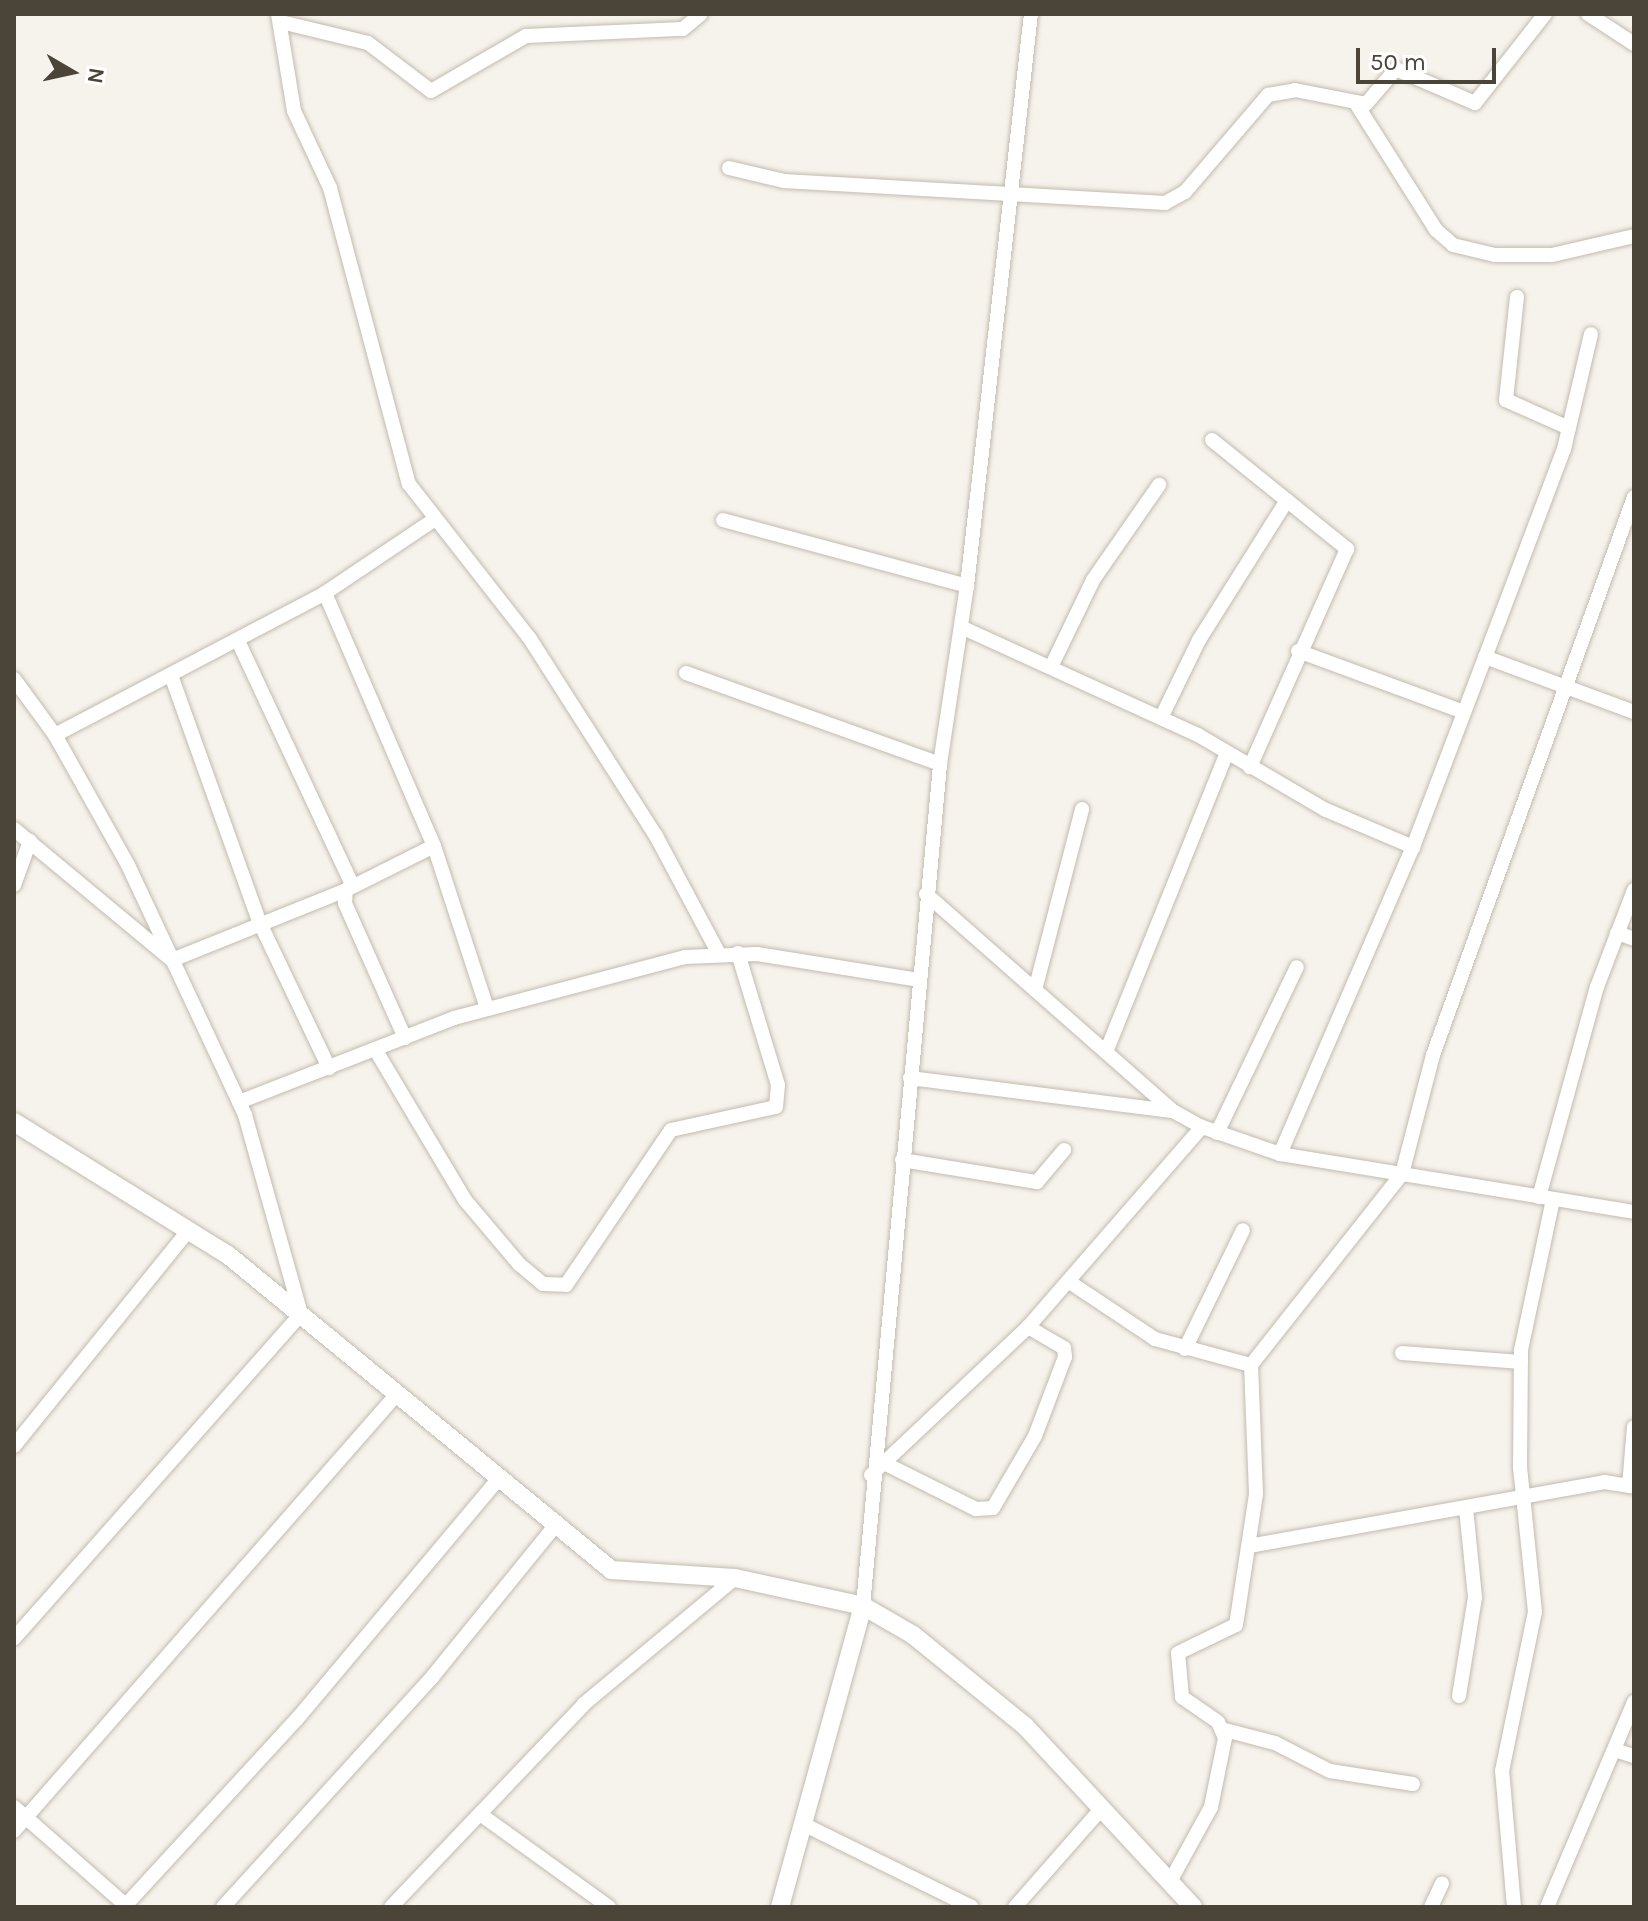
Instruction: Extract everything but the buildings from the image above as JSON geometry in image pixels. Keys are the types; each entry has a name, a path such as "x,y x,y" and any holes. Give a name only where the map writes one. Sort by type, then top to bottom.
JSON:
{"street":[{"path":"701,14 683,29 526,36 431,91 368,43 280,18 294,111 330,188 382,405 409,484 432,521 530,639 656,836 718,952"},
{"path":"780,1907 863,1606 871,1475 926,894 940,764 967,586 991,386 1031,14"},
{"path":"729,168 784,181 1165,203 1185,192 1268,95 1295,90 1357,105 1374,97 1396,69 1475,103 1545,14"},
{"path":"1588,14 1634,44"},
{"path":"1357,105 1436,230 1453,245 1495,255 1552,255 1634,236"},
{"path":"1517,297 1506,400 1569,428"},
{"path":"1280,1154 1413,847 1569,428 1591,334"},
{"path":"1212,440 1347,549 1298,651 1250,767"},
{"path":"1052,665 1093,580 1159,485"},
{"path":"1413,1784 1330,1771 1275,1743 1225,1730 1182,1697 1178,1653 1191,1640 1234,1631 1256,1494 1251,1365 1402,1174 1433,1055 1560,688 1628,526 1634,497"},
{"path":"1161,718 1214,613 1287,500"},
{"path":"723,520 967,586"},
{"path":"55,735 172,678 325,593 432,521"},
{"path":"325,593 434,846 487,1008"},
{"path":"961,627 1052,665 1161,718 1250,767 1413,847"},
{"path":"238,641 349,887 405,1038"},
{"path":"1298,651 1464,712"},
{"path":"1485,657 1560,688 1634,712"},
{"path":"686,673 940,764"},
{"path":"172,678 259,921 329,1068"},
{"path":"14,679 55,735 172,960 239,1102 301,1314"},
{"path":"1106,1052 1227,753"},
{"path":"1035,990 1082,809"},
{"path":"14,829 172,960"},
{"path":"14,885 30,841"},
{"path":"172,960 259,921 349,887 434,846"},
{"path":"1514,1907 1502,1771 1535,1612 1522,1499 1521,1362 1546,1198 1617,933 1634,890"},
{"path":"926,894 1173,1111 1202,1127 1280,1154 1634,1212"},
{"path":"1617,933 1634,939"},
{"path":"239,1102 487,1008 718,952 920,980"},
{"path":"375,1049 465,1200 519,1264 543,1284 566,1285 671,1130 776,1107 778,1085 738,953"},
{"path":"1217,1133 1297,967"},
{"path":"910,1078 1173,1111"},
{"path":"14,1122 190,1229 301,1314 497,1481 611,1570 735,1578 863,1606 913,1635 1025,1726 1172,1878 1193,1907"},
{"path":"871,1475 1071,1283 1202,1127"},
{"path":"902,1160 1037,1182 1064,1150"},
{"path":"14,1446 190,1229"},
{"path":"1185,1349 1243,1230"},
{"path":"1071,1283 1155,1339 1251,1365"},
{"path":"14,1638 301,1314"},
{"path":"884,1463 976,1509 993,1508 1035,1436 1065,1357 1064,1348 1028,1327"},
{"path":"1402,1353 1521,1362"},
{"path":"14,1831 20,1812 397,1394"},
{"path":"1249,1546 1604,1482 1631,1486 1634,1427"},
{"path":"20,1812 126,1906 307,1707 497,1481"},
{"path":"1459,1696 1475,1597 1466,1508"},
{"path":"223,1907 433,1676 554,1527"},
{"path":"391,1907 584,1704 735,1578"},
{"path":"1547,1907 1634,1702"},
{"path":"1172,1878 1211,1807 1225,1730"},
{"path":"1615,1750 1634,1756"},
{"path":"1015,1907 1103,1807"},
{"path":"480,1814 609,1907"},
{"path":"805,1825 972,1907"},
{"path":"1431,1907 1442,1883"}]}
